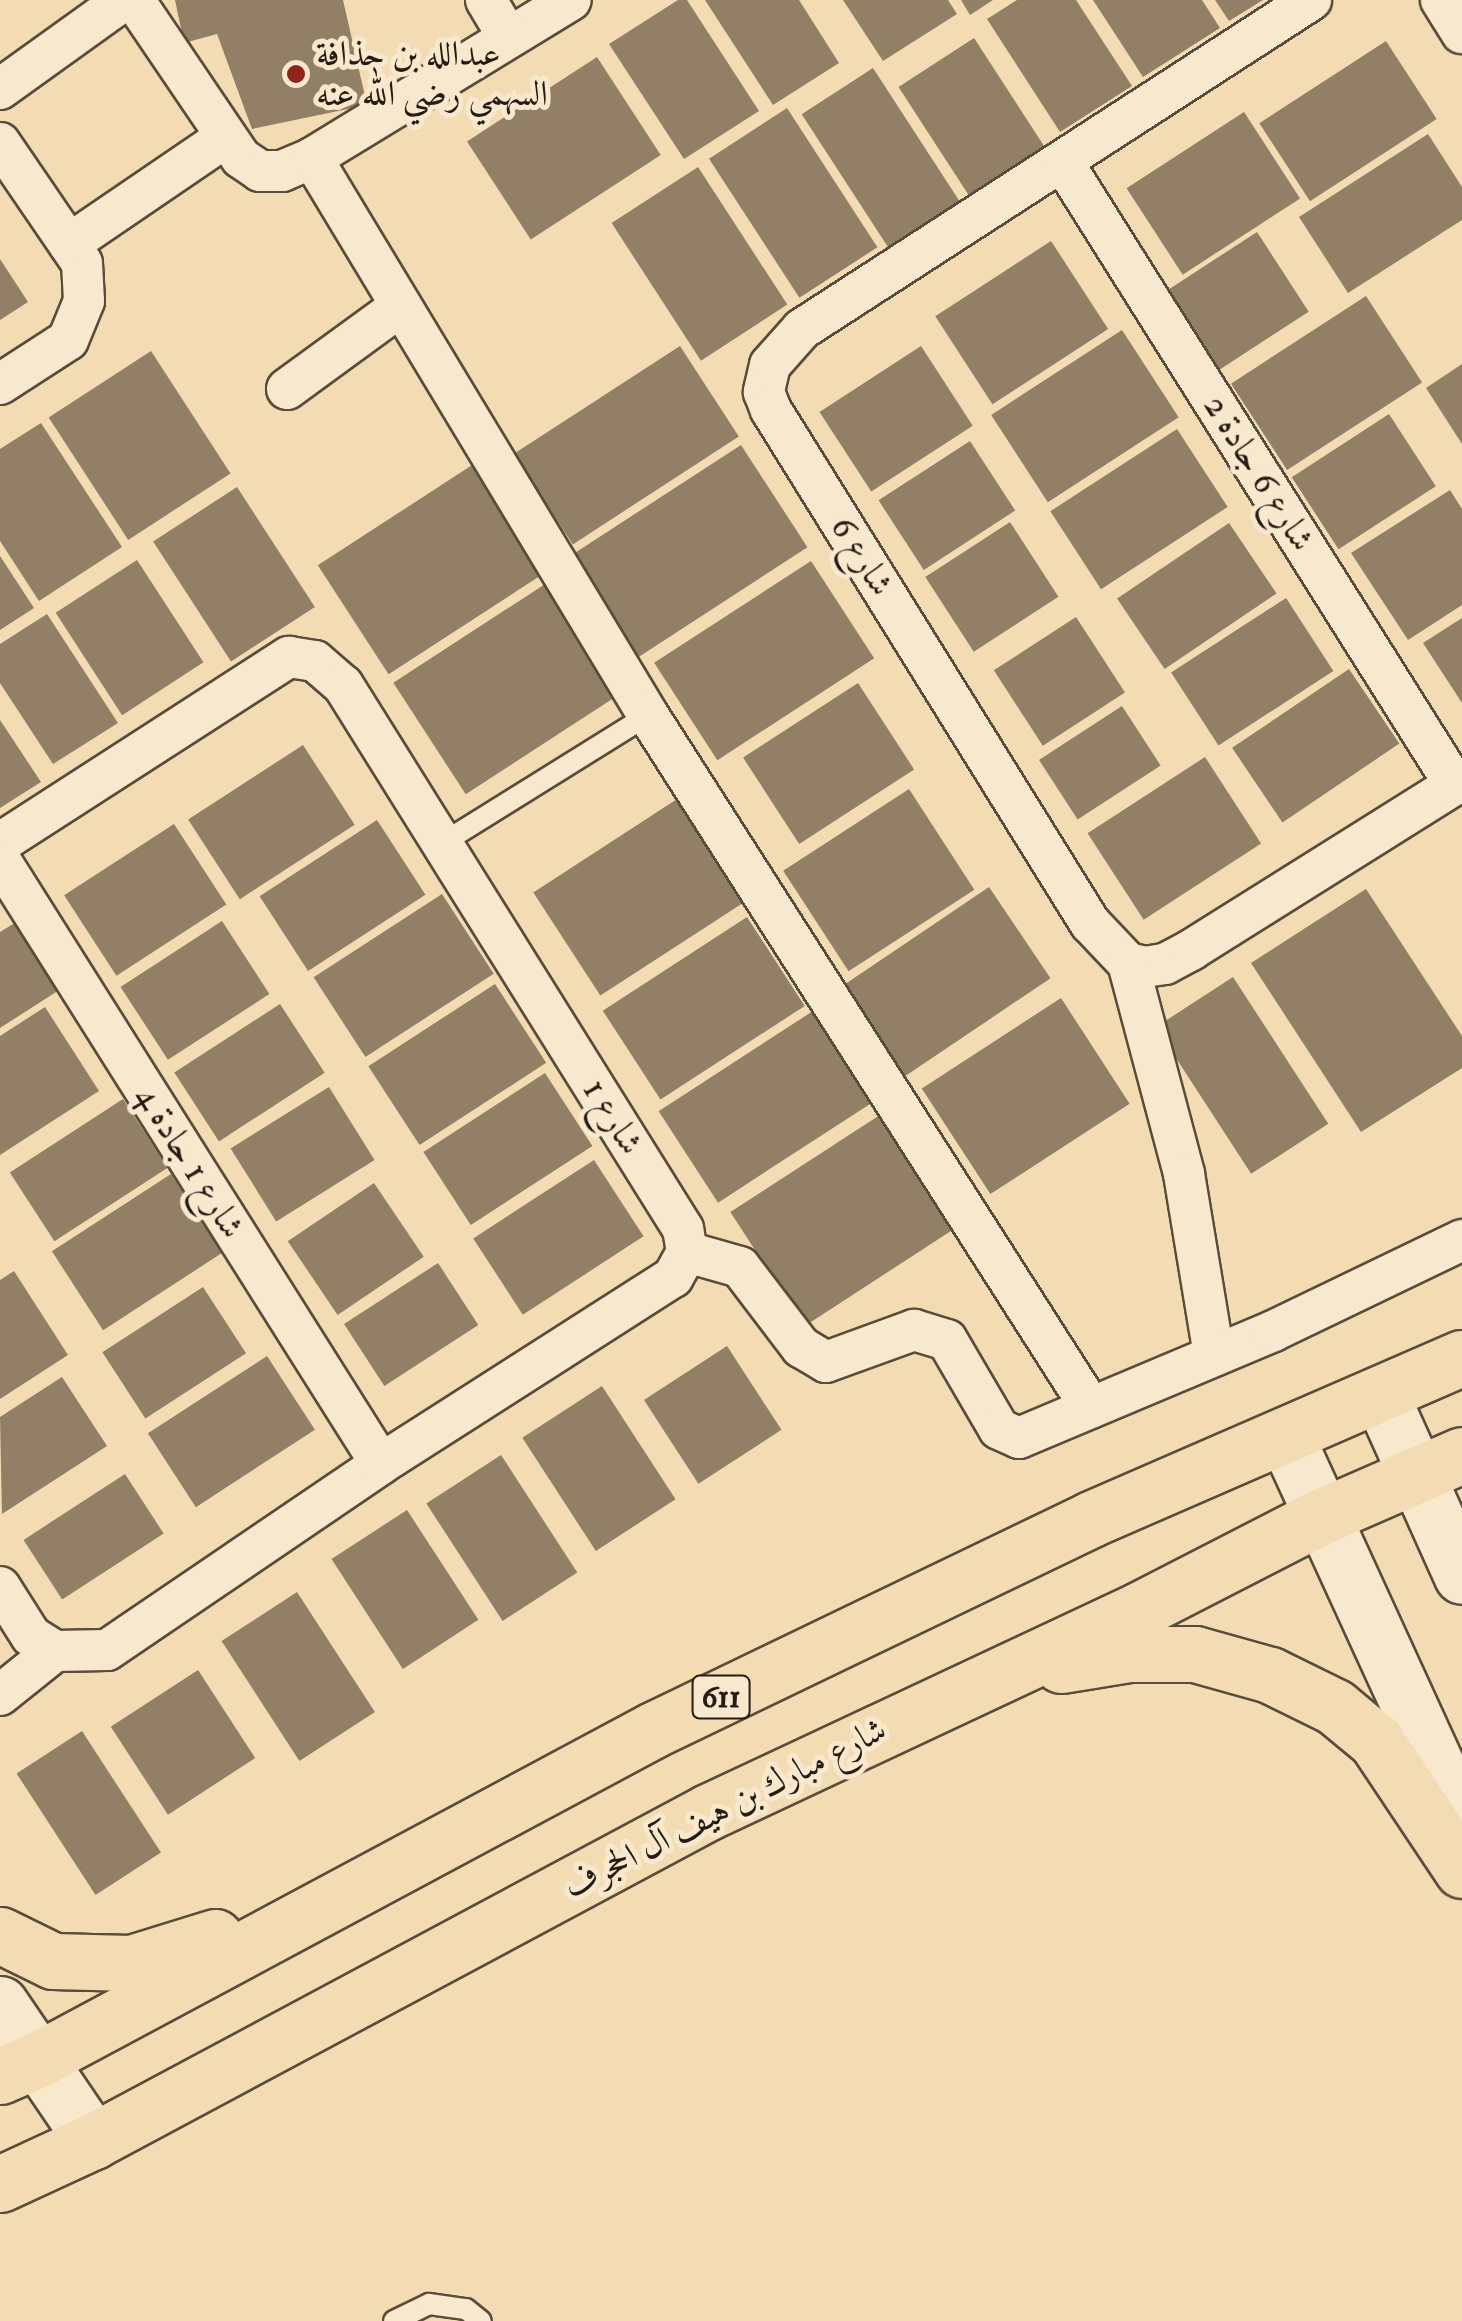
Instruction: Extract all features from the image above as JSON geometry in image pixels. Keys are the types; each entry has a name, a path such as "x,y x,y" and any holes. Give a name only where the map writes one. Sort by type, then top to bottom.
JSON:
{"main road":[{"name":"611","path":"18,2068 652,1730 1091,1519 1462,1358"},
{"name":"شارع مبارك بن هيف آل الحجرف","path":"6,2168 93,2141 708,1812 843,1745 1139,1610 1320,1518 1439,1465"},
{"path":"843,1745 1040,1668 1130,1654 1195,1654 1270,1675 1335,1707 1376,1741 1462,1870"},
{"path":"0,1935 53,1960 131,1963 369,1882"}],"street":[{"path":"0,89 124,0"},
{"path":"134,0 241,158 260,170 282,171 312,158 571,0"},
{"path":"486,0 508,37"},
{"name":"شارع 6","path":"1128,962 1090,923 771,410 764,392 770,365 802,329 1311,0"},
{"path":"1441,0 1462,33"},
{"path":"70,244 226,137"},
{"path":"0,144 82,263 84,301 68,340 0,384"},
{"path":"312,158 648,716 1091,1408"},
{"name":"شارع 6 جادة 2","path":"1062,160 1458,782"},
{"path":"286,389 402,306"},
{"name":"شارع 1","path":"0,843 289,657 315,662 343,685 683,1228 687,1252"},
{"path":"1128,962 1145,967 1165,964 1191,950 1458,782"},
{"name":"شارع 1 جادة 4","path":"0,860 381,1464"},
{"path":"1128,962 1184,1174 1214,1356"},
{"path":"0,1587 31,1636 54,1652 107,1650 381,1464 674,1277 687,1252 740,1267 801,1347 826,1362 914,1330 947,1340 1007,1436 1019,1438 1214,1356 1462,1240"},
{"path":"1381,1396 1439,1465 1462,1576"},
{"path":"1286,1437 1462,1822"},
{"path":"0,1696 54,1652"},
{"path":"0,2004 18,2068 93,2141"}],"lane":[{"path":"440,844 648,716"},
{"path":"394,2321 429,2304 466,2309 481,2321"}],"building":[{"name":"عبدالله بن حذافة السهمي رضي الله عنه","path":"175,0 343,0 367,105 252,129 217,34 184,43"},
{"path":"678,0 687,0 759,111 684,159 609,44"},
{"path":"705,0 799,0 839,63 773,105"},
{"path":"843,0 948,0 957,14 883,61"},
{"path":"961,0 993,0 970,15"},
{"path":"1017,0 1076,0 1132,86 1060,132 987,19"},
{"path":"1093,0 1202,0 1220,28 1143,77"},
{"path":"1215,0 1263,0 1229,21"},
{"path":"974,38 1047,150 972,199 899,87"},
{"path":"1386,41 1437,119 1310,201 1259,123"},
{"path":"597,57 661,155 531,240 467,141"},
{"path":"873,68 961,203 889,249 802,114"},
{"path":"787,108 877,247 799,298 709,159"},
{"path":"1244,112 1300,198 1183,275 1127,188"},
{"path":"1428,134 1462,187 1462,220 1348,293 1299,217"},
{"path":"698,167 787,305 701,361 612,223"},
{"path":"1257,232 1309,312 1216,372 1164,292"},
{"path":"1051,241 1108,329 992,404 935,316"},
{"path":"0,259 28,302 0,320"},
{"path":"1366,296 1422,382 1287,470 1231,384"},
{"path":"1122,330 1179,417 1048,502 991,415"},
{"path":"680,346 739,437 573,544 514,454"},
{"path":"921,346 973,426 871,492 820,412"},
{"path":"151,351 231,473 128,540 49,417"},
{"path":"1462,364 1462,444 1426,388"},
{"path":"1389,414 1436,486 1339,549 1292,477"},
{"path":"41,423 122,547 39,601 0,541 0,449"},
{"path":"1177,429 1228,507 1101,589 1050,511"},
{"path":"970,441 1015,511 924,570 879,500"},
{"path":"741,445 807,547 630,662 564,560"},
{"path":"483,458 554,567 389,674 318,565"},
{"path":"237,487 315,607 231,661 153,541"},
{"path":"1450,490 1462,509 1462,605 1408,640 1351,553"},
{"path":"1010,522 1058,597 974,652 925,577"},
{"path":"1229,523 1277,593 1165,669 1117,598"},
{"path":"0,556 34,608 0,630"},
{"path":"137,560 203,662 122,715 56,613"},
{"path":"811,561 874,658 717,760 654,663"},
{"path":"556,577 628,689 466,794 393,683"},
{"path":"1286,598 1333,671 1218,746 1171,673"},
{"path":"47,614 118,723 53,764 0,683 0,644"},
{"path":"1076,617 1125,692 1043,746 994,670"},
{"path":"1462,618 1462,703 1423,643"},
{"path":"1349,669 1399,744 1282,822 1232,748"},
{"path":"858,683 914,769 799,844 743,758"},
{"path":"1122,706 1161,766 1078,819 1039,760"},
{"path":"0,720 41,782 0,808"},
{"path":"303,745 355,825 240,899 188,820"},
{"path":"1205,757 1261,843 1144,920 1088,833"},
{"path":"909,789 974,890 849,971 783,871"},
{"path":"691,790 758,893 600,996 533,892"},
{"path":"377,820 425,895 308,971 260,896"},
{"path":"174,824 226,905 116,976 64,895"},
{"path":"989,887 1051,978 905,1077 843,985"},
{"path":"1366,889 1462,1036 1462,1068 1361,1132 1251,963"},
{"path":"442,894 494,974 365,1057 314,977"},
{"path":"747,917 805,1006 660,1100 603,1011"},
{"path":"23,918 67,985 0,1028 0,932"},
{"path":"222,921 269,994 168,1060 121,987"},
{"path":"1233,977 1328,1124 1251,1174 1156,1027"},
{"path":"495,984 546,1063 420,1145 368,1066"},
{"path":"1061,998 1130,1104 990,1194 922,1088"},
{"path":"280,1004 325,1073 219,1141 174,1073"},
{"path":"45,1007 99,1091 0,1155 0,1036"},
{"path":"813,1011 872,1102 718,1203 659,1111"},
{"path":"545,1073 592,1146 471,1225 423,1152"},
{"path":"329,1087 375,1160 276,1221 231,1148"},
{"path":"123,1099 168,1168 54,1241 10,1173"},
{"path":"883,1113 957,1227 804,1326 730,1212"},
{"path":"594,1160 644,1236 523,1315 473,1238"},
{"path":"171,1174 222,1253 103,1330 52,1251"},
{"path":"374,1183 424,1257 338,1315 288,1241"},
{"path":"438,1263 478,1325 384,1386 344,1324"},
{"path":"14,1271 68,1355 0,1399 0,1280"},
{"path":"203,1287 246,1353 145,1419 102,1352"},
{"path":"727,1346 781,1430 698,1484 644,1400"},
{"path":"267,1356 315,1430 196,1507 148,1433"},
{"path":"62,1377 107,1446 2,1514 0,1417"},
{"path":"602,1386 676,1499 596,1551 522,1438"},
{"path":"501,1455 577,1572 503,1621 426,1503"},
{"path":"125,1474 164,1534 62,1599 24,1540"},
{"path":"407,1510 478,1620 403,1669 332,1559"},
{"path":"297,1592 375,1712 299,1761 222,1641"},
{"path":"198,1670 255,1758 168,1815 111,1727"},
{"path":"82,1731 161,1853 96,1895 17,1773"}],"place":[{"name":"عبدالله بن حذافة السهمي رضي الله عنه","path":"296,74"}]}
